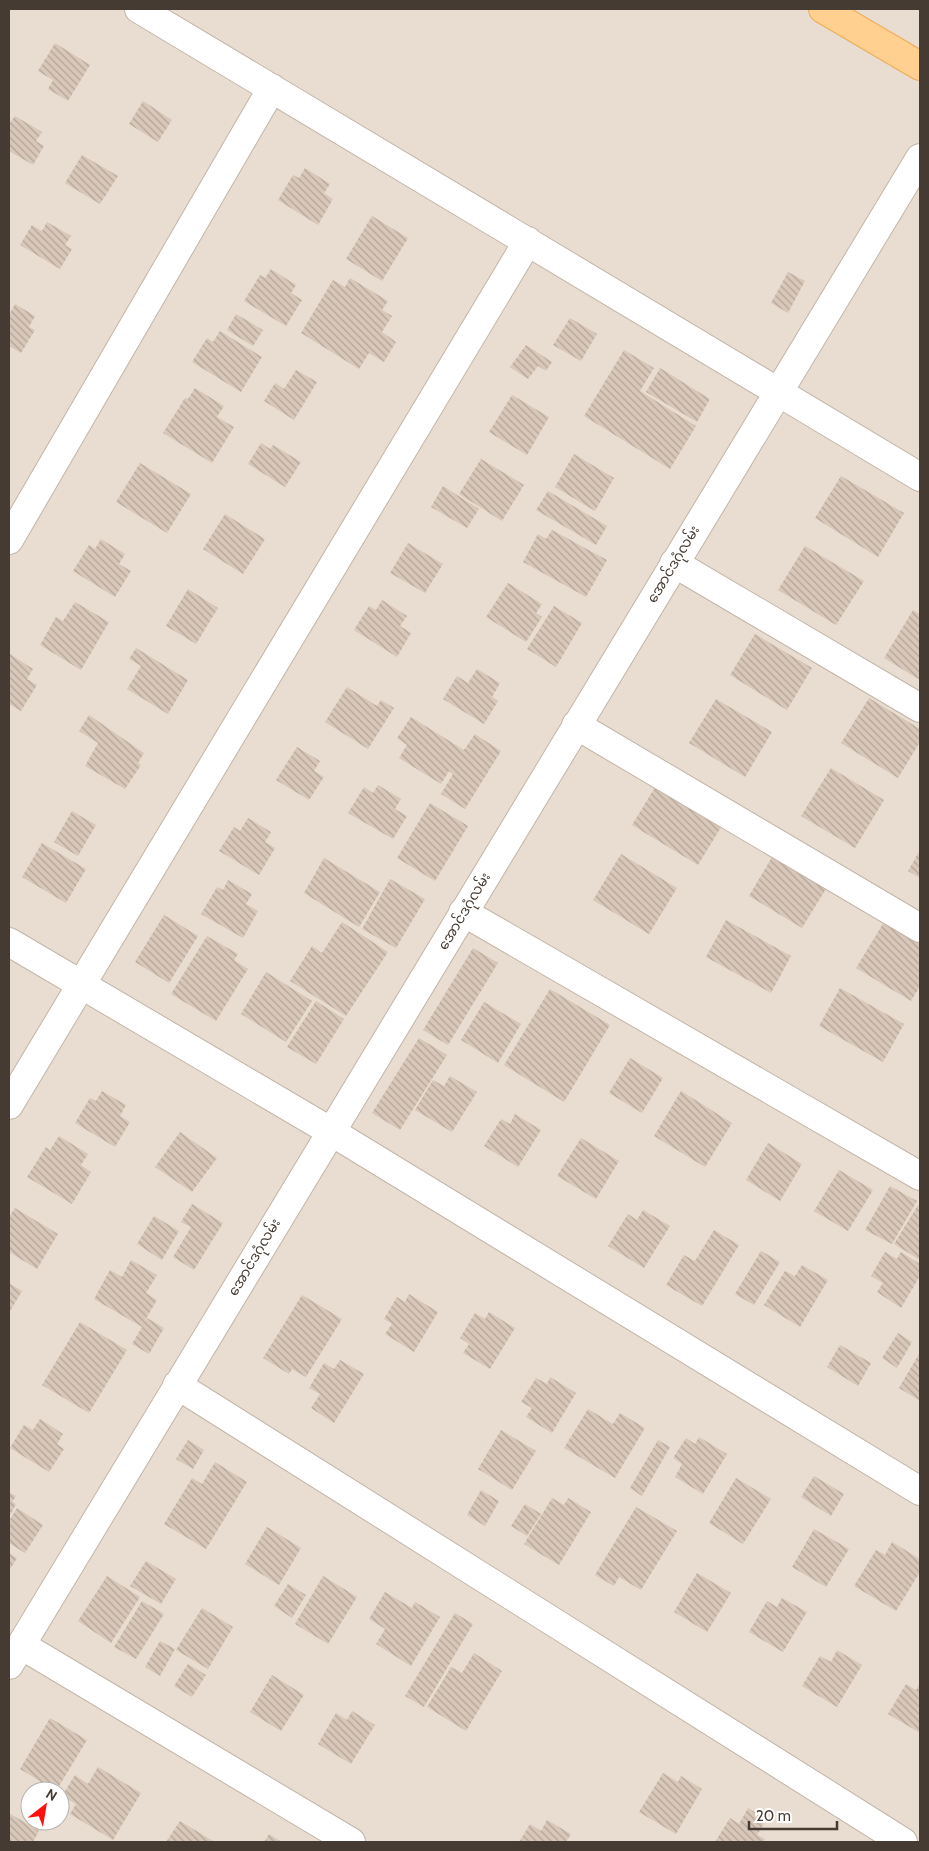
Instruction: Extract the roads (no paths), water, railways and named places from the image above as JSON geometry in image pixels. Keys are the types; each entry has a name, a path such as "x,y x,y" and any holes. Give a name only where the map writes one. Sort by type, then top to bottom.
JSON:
{"main road":[{"path":"823,9 920,66"}],"street":[{"path":"138,9 920,477"},
{"path":"9,540 272,88"},
{"name":"အောင်ဒဂုံလမ်း","path":"15,1655 920,158"},
{"path":"9,1105 528,241"},
{"path":"674,563 920,708"},
{"path":"576,725 920,928"},
{"path":"463,912 920,1176"},
{"path":"9,942 330,1132 920,1491"},
{"path":"177,1385 903,1842"},
{"path":"15,1655 351,1842"}]}
